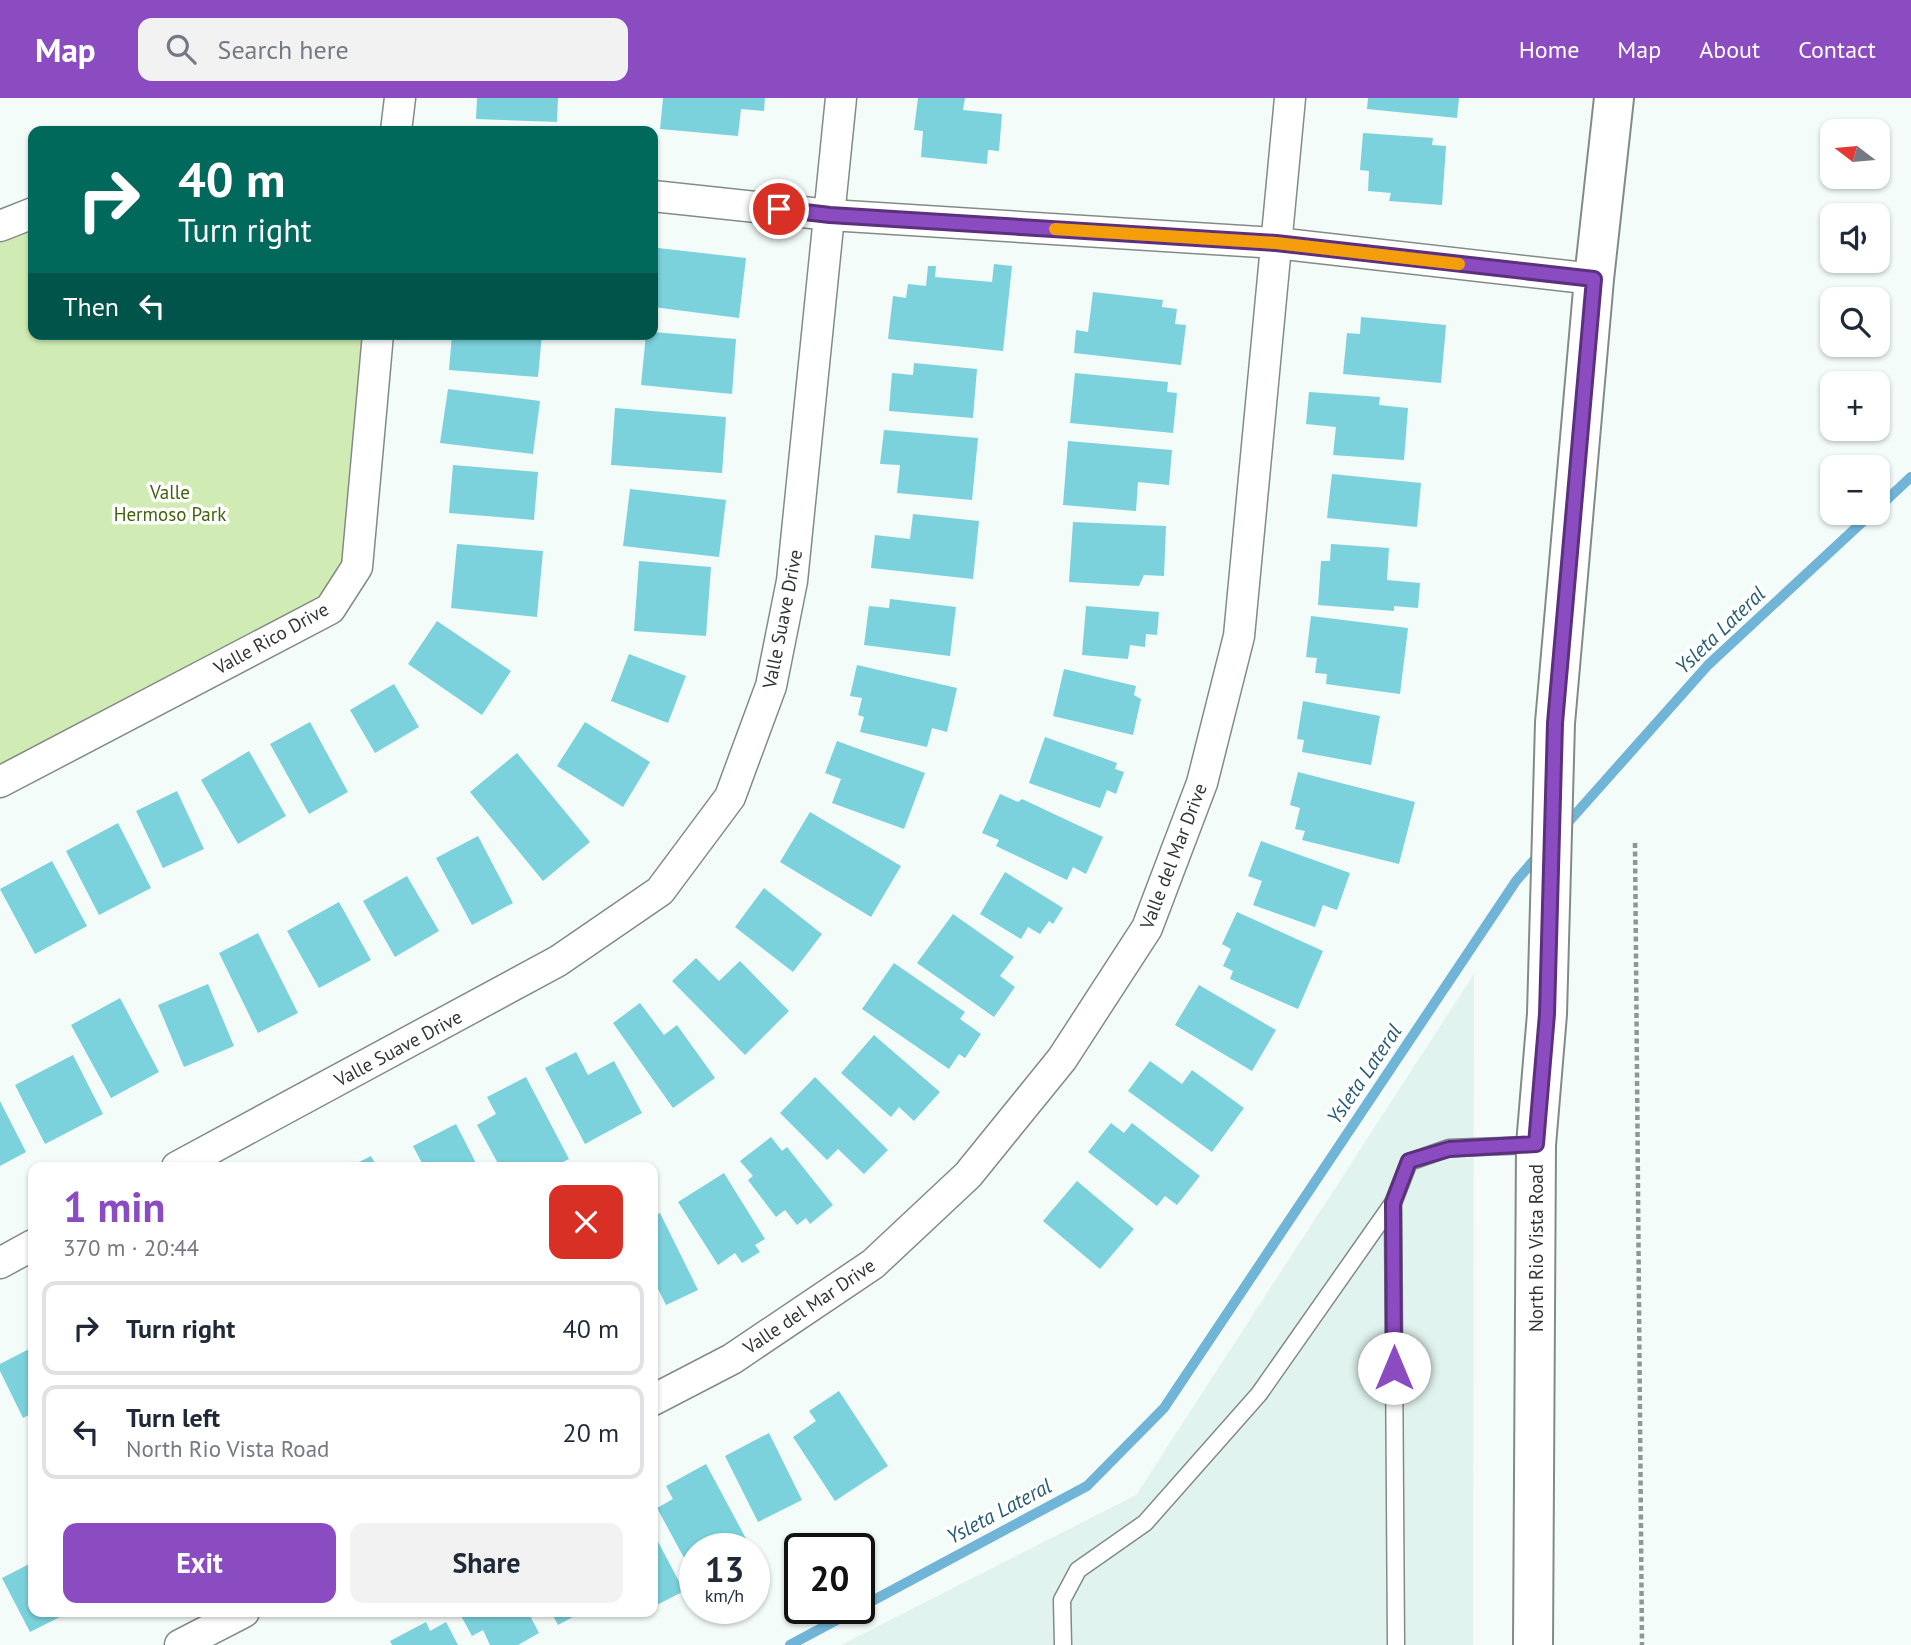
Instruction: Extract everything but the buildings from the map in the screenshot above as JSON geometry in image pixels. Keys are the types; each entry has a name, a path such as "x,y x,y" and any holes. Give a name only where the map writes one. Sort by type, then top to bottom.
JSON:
{"street":[{"path":"397,126 400,98"},
{"name":"Valle Suave Drive","path":"186,1162 558,961 660,891 730,797 771,686 792,581 841,98"},
{"name":"Valle del Mar Drive","path":"658,1397 732,1359 873,1264 968,1175 1062,1059 1147,928 1202,783 1239,636 1290,98"},
{"name":"North Rio Vista Road","path":"1533,1645 1536,1144 1547,1014 1555,723 1594,279 1614,98"},
{"path":"658,197 830,215 1276,243 1594,279"},
{"path":"0,226 28,215"},
{"name":"Valle Rico Drive","path":"0,782 330,609 357,567 377,340"},
{"path":"0,1263 28,1248"},
{"path":"180,1645 234,1617"}],"lane":[{"path":"1063,1645 1062,1600 1078,1570 1145,1523 1259,1394 1393,1203 1409,1161 1449,1149 1536,1144"},
{"path":"1393,1203 1396,1645"}],"path":[{"path":"1635,843 1642,1645"}],"shaded area":[{"path":"1474,974 1473,1645 841,1645 1136,1495"}],"green space":[{"name":"Valle Hermoso Park","path":"28,215 28,340 377,340 357,567 330,609 0,782 0,226"}],"waterway":[{"name":"Ysleta Lateral","path":"1890,497 1911,477"},
{"name":"Ysleta Lateral","path":"1564,827 1708,665 1859,525"},
{"name":"Ysleta Lateral","path":"875,1599 1087,1486 1164,1408 1516,881 1541,852"},
{"name":"Ysleta Lateral","path":"790,1645 829,1624"}],"slow traffic":[{"path":"1055,229 1276,243 1459,264"}],"route":[{"path":"779,209 830,215 1276,243 1594,279 1555,723 1547,1014 1536,1144 1449,1149 1409,1161 1393,1203 1394,1368"}]}
